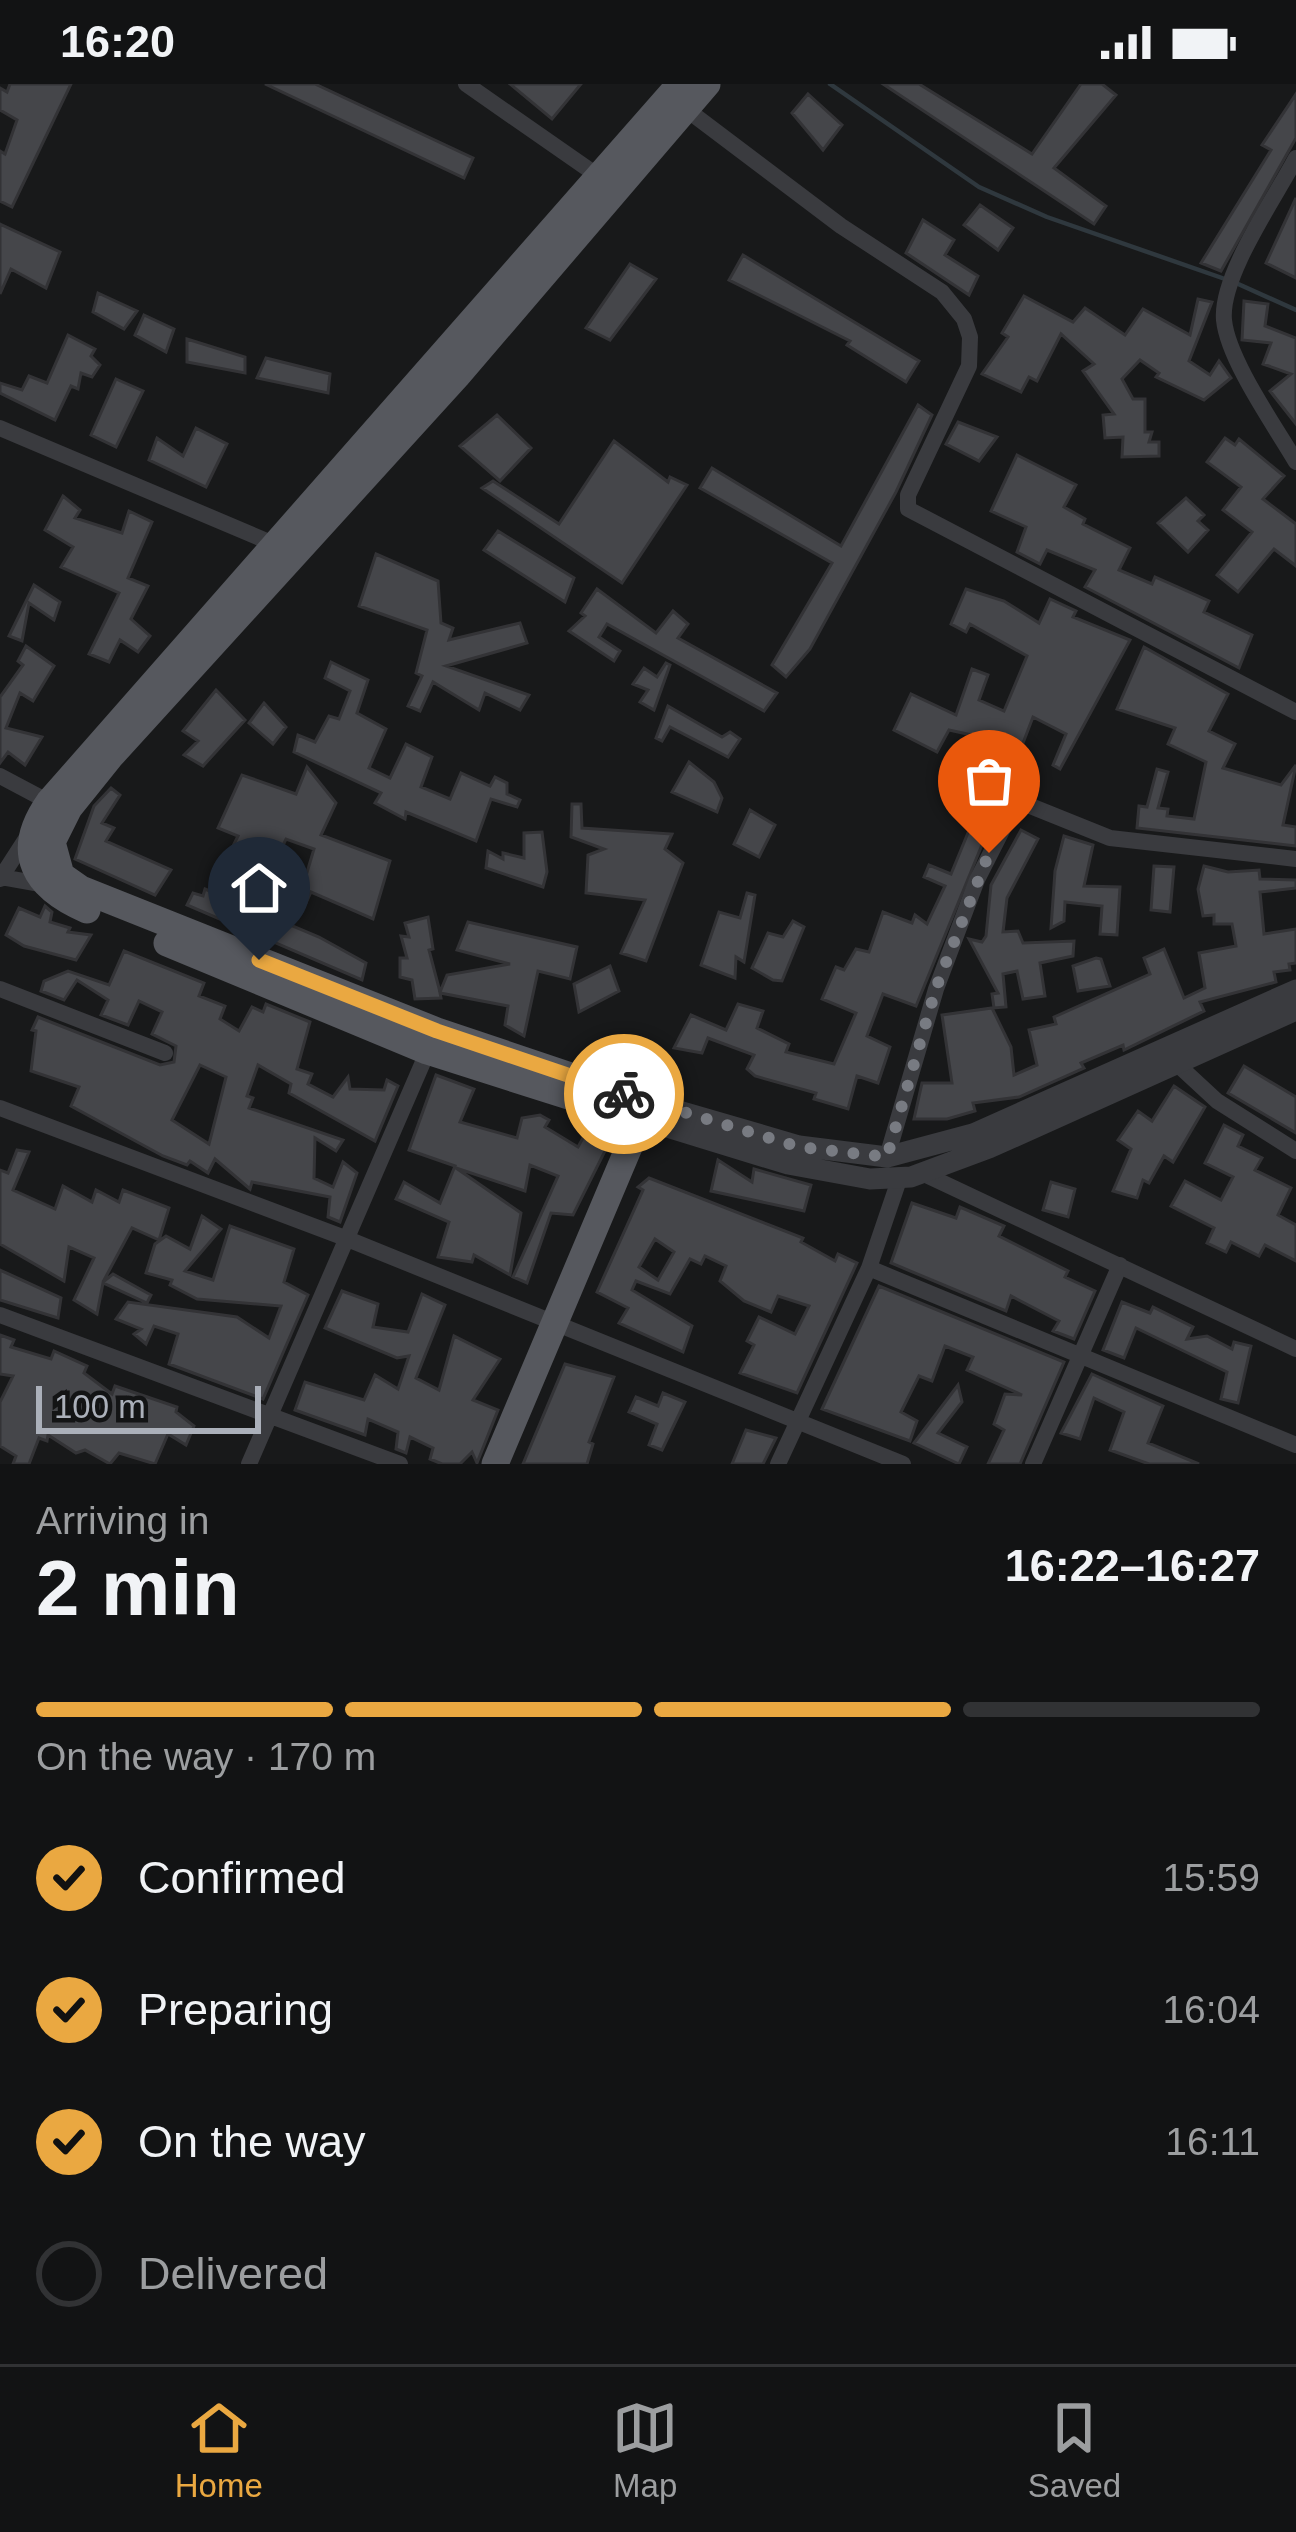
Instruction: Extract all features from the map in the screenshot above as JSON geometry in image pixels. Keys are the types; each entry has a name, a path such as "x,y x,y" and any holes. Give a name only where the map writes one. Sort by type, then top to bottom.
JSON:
{"main road":[{"path":"495,1464 641,1114 432,1041 56,897 52,842 69,808 283,549 601,178 683,96 707,84"},
{"path":"55,884 33,857 34,827 49,802 283,549 457,376 683,96"}],"street":[{"path":"466,84 601,178"},
{"path":"683,96 842,226 942,292 964,319 970,337 969,366 908,495 908,509 1296,712"},
{"path":"1296,158 1231,284 1224,322 1232,350 1296,462"},
{"path":"0,428 283,549"},
{"path":"0,776 49,802"},
{"path":"887,1157 943,968 977,880 1015,805 1023,803 1110,838 1296,860"},
{"path":"34,827 0,878 55,884"},
{"path":"0,989 165,1053"},
{"path":"641,1114 799,1147 887,1157 973,1134 1296,990"},
{"path":"641,1114 788,1163 870,1179 924,1174 1296,1010"},
{"path":"249,1464 432,1041"},
{"path":"1177,1064 1217,1102 1296,1151"},
{"path":"0,1108 345,1238 903,1464"},
{"path":"924,1174 1296,1349"},
{"path":"778,1464 868,1268 901,1177"},
{"path":"1033,1464 1120,1264"},
{"path":"868,1268 1296,1445"},
{"path":"0,1315 400,1464"}],"building":[{"path":"10,84 71,84 12,207 0,201 0,151 5,154 17,120 0,110 0,88 7,92"},
{"path":"265,84 315,84 473,158 464,178"},
{"path":"510,84 581,84 552,119"},
{"path":"883,84 919,84 1032,154 1081,84 1102,84 1116,95 1054,168 1106,206 1094,224"},
{"path":"808,94 842,125 823,150 792,113"},
{"path":"1296,94 1296,138 1221,271 1201,263 1271,150 1262,145"},
{"path":"1296,198 1296,278 1266,263"},
{"path":"980,205 1013,228 998,250 964,225"},
{"path":"923,220 954,240 945,255 978,276 969,295 906,253"},
{"path":"0,224 60,252 46,288 11,269 0,294"},
{"path":"743,255 919,361 906,382 847,345 850,341 729,280"},
{"path":"630,264 656,279 610,340 586,328"},
{"path":"98,293 137,311 124,329 93,312"},
{"path":"1024,296 1073,322 1085,308 1125,335 1143,309 1190,335 1198,299 1212,302 1189,361 1210,375 1219,361 1231,378 1204,400 1156,377 1159,373 1140,360 1122,379 1133,399 1145,399 1145,432 1152,432 1149,442 1159,442 1159,456 1122,457 1123,437 1105,438 1103,415 1114,414 1083,371 1094,364 1061,334 1037,381 1029,377 1021,392 982,374 1008,337 1002,333"},
{"path":"1244,301 1268,304 1265,326 1296,338 1296,424 1270,391 1291,374 1263,364 1271,343 1242,340"},
{"path":"144,315 174,329 166,352 135,335"},
{"path":"68,335 95,349 91,356 100,365 92,377 81,373 78,389 71,386 55,420 0,393 0,383 22,390 29,376 47,383"},
{"path":"187,339 245,357 245,373 187,362"},
{"path":"266,358 330,374 328,393 257,378"},
{"path":"116,379 143,391 116,447 91,435"},
{"path":"918,405 932,415 896,492 810,649 786,677 772,665 832,563 700,488 712,468 841,546"},
{"path":"497,415 531,448 500,481 460,446"},
{"path":"958,422 997,437 979,461 946,444"},
{"path":"196,428 227,444 206,487 149,460 157,438 183,456"},
{"path":"1225,438 1235,445 1239,439 1284,476 1263,499 1296,524 1296,566 1274,549 1238,592 1217,575 1252,532 1223,510 1241,487 1207,462"},
{"path":"614,441 668,482 670,477 687,485 622,583 482,488 493,481 559,524"},
{"path":"1017,455 1076,485 1064,507 1085,519 1083,524 1130,548 1119,570 1152,584 1155,577 1209,601 1204,612 1252,635 1239,668 1085,587 1095,570 1047,550 1040,564 1017,552 1026,527 991,511"},
{"path":"63,496 80,510 75,518 122,533 129,511 152,522 128,578 148,586 131,619 150,636 138,652 120,640 109,662 89,654 119,593 61,567 73,547 45,530"},
{"path":"1186,498 1204,515 1198,521 1208,530 1188,552 1158,523"},
{"path":"498,531 574,578 565,602 484,550"},
{"path":"376,554 438,581 441,623 453,628 449,640 520,623 527,643 446,666 529,695 520,710 485,693 479,710 433,682 420,711 408,706 422,676 416,673 427,630 359,606"},
{"path":"34,585 60,602 54,620 29,603 22,641 9,636"},
{"path":"597,589 656,633 673,611 688,624 678,638 777,693 764,711 607,624 599,637 620,651 614,661 569,631 585,616 581,613"},
{"path":"966,589 1004,601 1039,623 1050,599 1076,611 1073,617 1130,640 1060,769 1053,765 1066,734 1033,717 1010,777 986,768 994,748 976,736 949,730 937,752 894,730 911,694 956,715 972,669 988,675 979,700 1004,711 1027,656 970,624 966,632 951,624"},
{"path":"26,646 54,666 33,701 20,693 6,728 42,737 25,765 8,752 0,763 0,697 23,665 18,661"},
{"path":"1144,647 1228,694 1209,731 1235,744 1223,768 1281,785 1296,765 1283,825 1296,827 1296,846 1137,828 1139,806 1147,807 1157,769 1168,772 1158,808 1168,809 1167,816 1194,819 1206,762 1168,744 1175,728 1117,709"},
{"path":"331,662 368,680 357,713 386,729 369,768 390,778 406,744 432,757 421,787 450,799 461,773 490,786 495,777 507,783 507,794 520,800 517,807 491,799 476,841 406,812 405,819 375,803 381,793 294,752 298,735 315,742 329,716 339,719 350,691 325,678"},
{"path":"666,663 670,665 654,710 640,702 648,690 633,684 644,668 657,677"},
{"path":"216,690 245,720 203,766 184,755 198,741 183,731"},
{"path":"264,703 286,727 273,744 249,723"},
{"path":"668,706 722,737 730,732 740,739 728,757 670,727 662,741 656,738"},
{"path":"689,762 714,782 722,798 717,812 672,792"},
{"path":"307,767 336,803 321,835 390,861 373,919 311,892 306,903 291,894 299,877 305,879 314,849 286,839 265,884 253,878 260,861 232,848 238,836 218,828 242,775 296,794"},
{"path":"111,788 120,795 102,823 114,828 106,841 171,870 155,895 75,859 94,806"},
{"path":"572,804 581,804 582,828 672,834 665,849 683,863 646,961 621,953 645,900 586,893 588,855 604,849 571,837"},
{"path":"750,810 775,825 759,857 734,844"},
{"path":"970,828 986,835 916,1006 883,994 867,1036 890,1047 878,1083 857,1076 848,1109 814,1099 816,1093 755,1076 747,1069 754,1055 708,1038 702,1053 674,1048 691,1015 726,1030 738,1004 763,1011 757,1028 789,1044 786,1052 834,1064 856,1013 822,999 836,967 844,970 856,949 869,952 883,912 912,923 915,915 927,924 945,886 924,877 929,865 951,874"},
{"path":"1021,830 1038,839 1007,898 1003,932 1018,931 1023,943 1074,941 1073,956 1040,963 1045,996 1023,999 1017,971 1003,974 1006,1007 994,1008 992,994 998,993 969,939 982,942 986,936 991,885"},
{"path":"542,832 547,872 543,887 486,868 488,851 503,859 503,853 524,858 524,833"},
{"path":"1064,836 1093,845 1084,886 1120,887 1117,935 1100,934 1102,906 1065,902 1064,921 1051,928 1055,871"},
{"path":"1154,866 1174,867 1170,912 1151,910"},
{"path":"1204,866 1228,872 1259,870 1260,879 1296,880 1296,888 1260,892 1264,934 1296,929 1296,963 1289,964 1290,970 1274,972 1276,982 1200,1002 1204,1011 1124,1050 1123,1045 1081,1063 1084,1068 1019,1097 973,1103 975,1111 947,1119 914,1119 922,1083 952,1083 942,1015 992,1008 1011,1047 1014,1075 1037,1065 1029,1030 1056,1024 1054,1017 1150,974 1144,958 1164,949 1184,998 1205,988 1199,953 1236,946 1232,924 1214,924 1214,915 1203,916 1198,889"},
{"path":"205,889 319,937 366,963 362,980 187,905 193,893 203,896"},
{"path":"747,893 755,895 744,962 736,957 735,978 701,965 719,912 740,918"},
{"path":"45,906 52,912 50,922 70,928 68,932 91,935 76,960 24,946 6,935 19,908 40,917"},
{"path":"428,917 433,949 429,950 440,992 447,975 510,964 457,950 468,922 577,947 570,979 538,971 524,1036 505,1025 508,1006 440,993 441,998 415,999 412,980 400,977 400,958 407,958 401,936 409,937 405,923"},
{"path":"793,921 804,927 782,981 752,968 768,933 783,937"},
{"path":"124,951 204,983 199,996 225,1006 220,1019 239,1031 252,1007 263,1012 266,1004 310,1022 297,1069 312,1074 308,1084 333,1097 348,1077 350,1089 384,1090 387,1080 398,1086 375,1141 289,1093 291,1084 258,1065 247,1096 253,1098 249,1108 343,1140 336,1151 315,1138 314,1178 333,1187 343,1162 357,1173 340,1222 328,1217 330,1197 252,1182 250,1189 215,1159 208,1173 190,1161 187,1165 163,1156 71,1106 79,1087 31,1071 36,1031 32,1030 38,1017 160,1065 174,1062 176,1046 152,1034 162,1012 139,1001 128,1025 101,1015 108,1000 77,980 64,1000 41,991 44,981 68,971 109,985","holes":["200,1065 226,1077 209,1144 172,1120"]},
{"path":"1101,959 1110,986 1078,991 1073,966"},
{"path":"610,966 619,991 579,1012 574,984"},
{"path":"1244,1066 1296,1097 1296,1133 1228,1093"},
{"path":"436,1075 474,1089 460,1122 517,1138 522,1118 540,1115 549,1120 545,1127 578,1147 584,1136 607,1147 573,1215 551,1213 527,1283 513,1277 558,1176 530,1165 525,1191 456,1168 521,1213 510,1275 474,1255 472,1262 438,1257 449,1222 396,1199 404,1182 440,1203 455,1166 409,1150"},
{"path":"1174,1086 1205,1107 1173,1162 1164,1156 1149,1183 1143,1180 1137,1198 1113,1191 1131,1149 1118,1140 1138,1111 1152,1121"},
{"path":"1224,1125 1243,1135 1238,1146 1262,1158 1255,1170 1291,1188 1278,1215 1296,1225 1296,1261 1265,1245 1259,1256 1231,1242 1226,1252 1207,1243 1214,1228 1171,1206 1185,1181 1221,1200 1233,1177 1205,1163"},
{"path":"17,1150 29,1152 13,1190 55,1209 63,1186 92,1202 96,1190 119,1202 123,1190 169,1208 159,1240 132,1228 103,1282 113,1274 151,1295 147,1303 103,1283 97,1314 74,1300 94,1258 69,1247 64,1281 0,1244 0,1170 8,1173"},
{"path":"718,1160 752,1182 754,1169 811,1185 804,1211 711,1191"},
{"path":"649,1178 803,1238 801,1242 835,1261 838,1254 857,1263 797,1393 740,1373 754,1345 747,1341 759,1317 795,1334 809,1306 778,1296 771,1312 744,1301 720,1281 726,1266 705,1256 701,1264 690,1259 670,1294 636,1281 632,1290 692,1326 683,1352 619,1323 628,1308 597,1292 643,1190 638,1187","holes":["655,1239 674,1252 658,1280 639,1267"]},
{"path":"1051,1182 1075,1189 1068,1217 1043,1210"},
{"path":"912,1203 956,1218 960,1207 1004,1226 999,1236 1068,1271 1065,1277 1095,1291 1074,1339 1053,1331 1059,1321 1011,1296 1006,1311 891,1263"},
{"path":"202,1216 221,1229 185,1271 213,1280 230,1226 294,1249 284,1282 308,1295 263,1399 169,1364 178,1334 154,1326 146,1344 134,1334 141,1329 116,1319 128,1302 237,1317 269,1338 281,1306 197,1299 170,1285 172,1280 146,1273 155,1244 166,1236 190,1249"},
{"path":"0,1270 61,1298 58,1318 0,1300"},
{"path":"879,1286 1064,1362 1020,1464 988,1464 1004,1430 994,1424 1005,1394 1022,1395 967,1370 973,1357 945,1346 932,1381 919,1376 901,1412 917,1421 910,1441 822,1409"},
{"path":"342,1291 378,1304 373,1327 408,1332 422,1294 445,1305 416,1378 439,1390 454,1336 500,1359 473,1400 498,1410 477,1463 472,1452 460,1464 442,1464 430,1459 433,1448 410,1437 406,1453 396,1449 398,1432 368,1419 365,1435 295,1410 305,1382 364,1400 375,1375 398,1389 409,1356 397,1358 325,1328"},
{"path":"1122,1302 1150,1313 1153,1307 1193,1327 1187,1339 1207,1336 1232,1349 1234,1342 1251,1346 1238,1403 1221,1399 1227,1372 1136,1328 1124,1358 1103,1350"},
{"path":"0,1335 14,1340 11,1347 51,1359 54,1351 87,1366 84,1373 112,1394 115,1386 177,1407 176,1412 194,1426 186,1445 168,1434 155,1464 119,1453 110,1464 85,1450 76,1453 48,1435 47,1441 39,1438 29,1464 13,1464 16,1456 0,1446 0,1402 13,1376 0,1374"},
{"path":"565,1364 614,1377 589,1442 593,1444 587,1464 523,1464"},
{"path":"1092,1374 1163,1406 1148,1443 1199,1464 1149,1464 1110,1450 1124,1412 1094,1398 1080,1439 1061,1433"},
{"path":"958,1385 962,1402 938,1433 967,1447 959,1464 914,1443"},
{"path":"663,1393 685,1402 662,1450 649,1445 657,1424 629,1412 636,1397 658,1406"},
{"path":"746,1430 776,1438 763,1464 732,1464"}],"waterway":[{"path":"830,84 979,187 1047,217 1225,279"},
{"path":"1236,283 1296,310"}],"way so far":[{"path":"624,1094 799,1147 887,1157 936,988 989,853"}],"route":[{"path":"259,960 437,1031 624,1094"}]}
